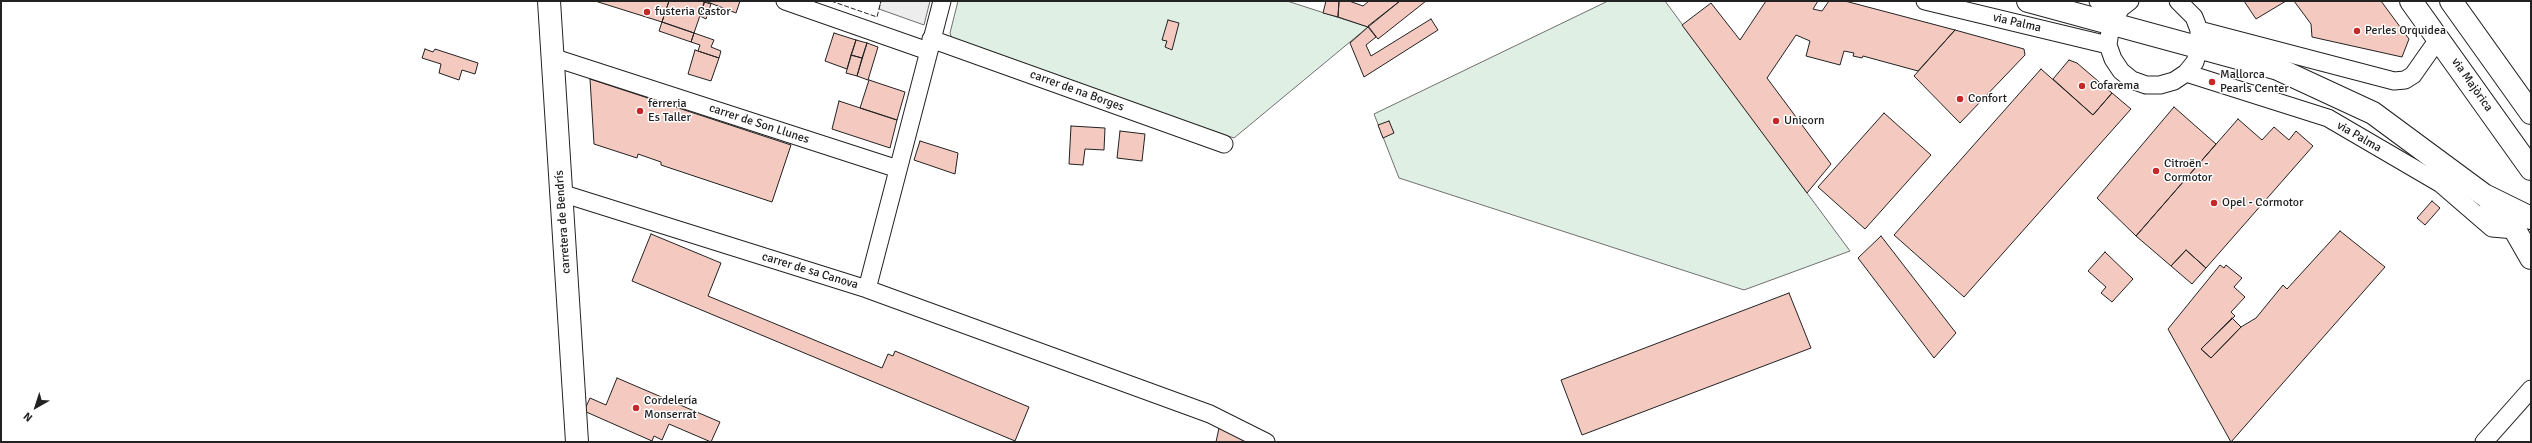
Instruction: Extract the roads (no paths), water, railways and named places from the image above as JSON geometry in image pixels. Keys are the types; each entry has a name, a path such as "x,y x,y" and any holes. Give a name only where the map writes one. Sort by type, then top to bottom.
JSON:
{"main road":[{"name":"carretera de Bendrís","path":"549,1 577,442"},
{"path":"2028,1 2118,19 2199,39 2278,69 2373,112 2523,224 2531,258"},
{"name":"via Majòrica","path":"2411,1 2439,38 2531,170"},
{"path":"2451,1 2531,113"}],"street":[{"name":"carrer de na Borges","path":"785,1 930,45 1224,144"},
{"name":"carrer de sa Canova","path":"561,193 867,289 942,1"},
{"name":"via Palma","path":"1925,1 2118,19"},
{"path":"2098,1 2118,19 2112,59 2120,71 2132,80 2146,85 2160,85 2174,81 2186,73 2195,62 2199,39 2194,17 2178,1"},
{"path":"2199,39 2394,81 2405,80 2413,75 2439,38"},
{"name":"carrer de Son Llunes","path":"552,57 898,169"},
{"name":"via Palma","path":"2186,73 2328,118 2441,184 2492,228 2523,224"},
{"path":"867,289 1210,414 1266,442"},
{"path":"2484,442 2531,389"}],"place":[{"name":"fusteria Castor","path":"647,12"},
{"name":"Perles Orquidea","path":"2357,31"},
{"name":"Mallorca Pearls Center","path":"2212,82"},
{"name":"Cofarema","path":"2082,86"},
{"name":"Confort","path":"1960,99"},
{"name":"ferreria Es Taller","path":"640,111"},
{"name":"Unicorn","path":"1776,121"},
{"name":"Citroën - Cormotor","path":"2156,171"},
{"name":"Opel - Cormotor","path":"2214,203"},
{"name":"Cordelería Monserrat","path":"636,408"}]}
